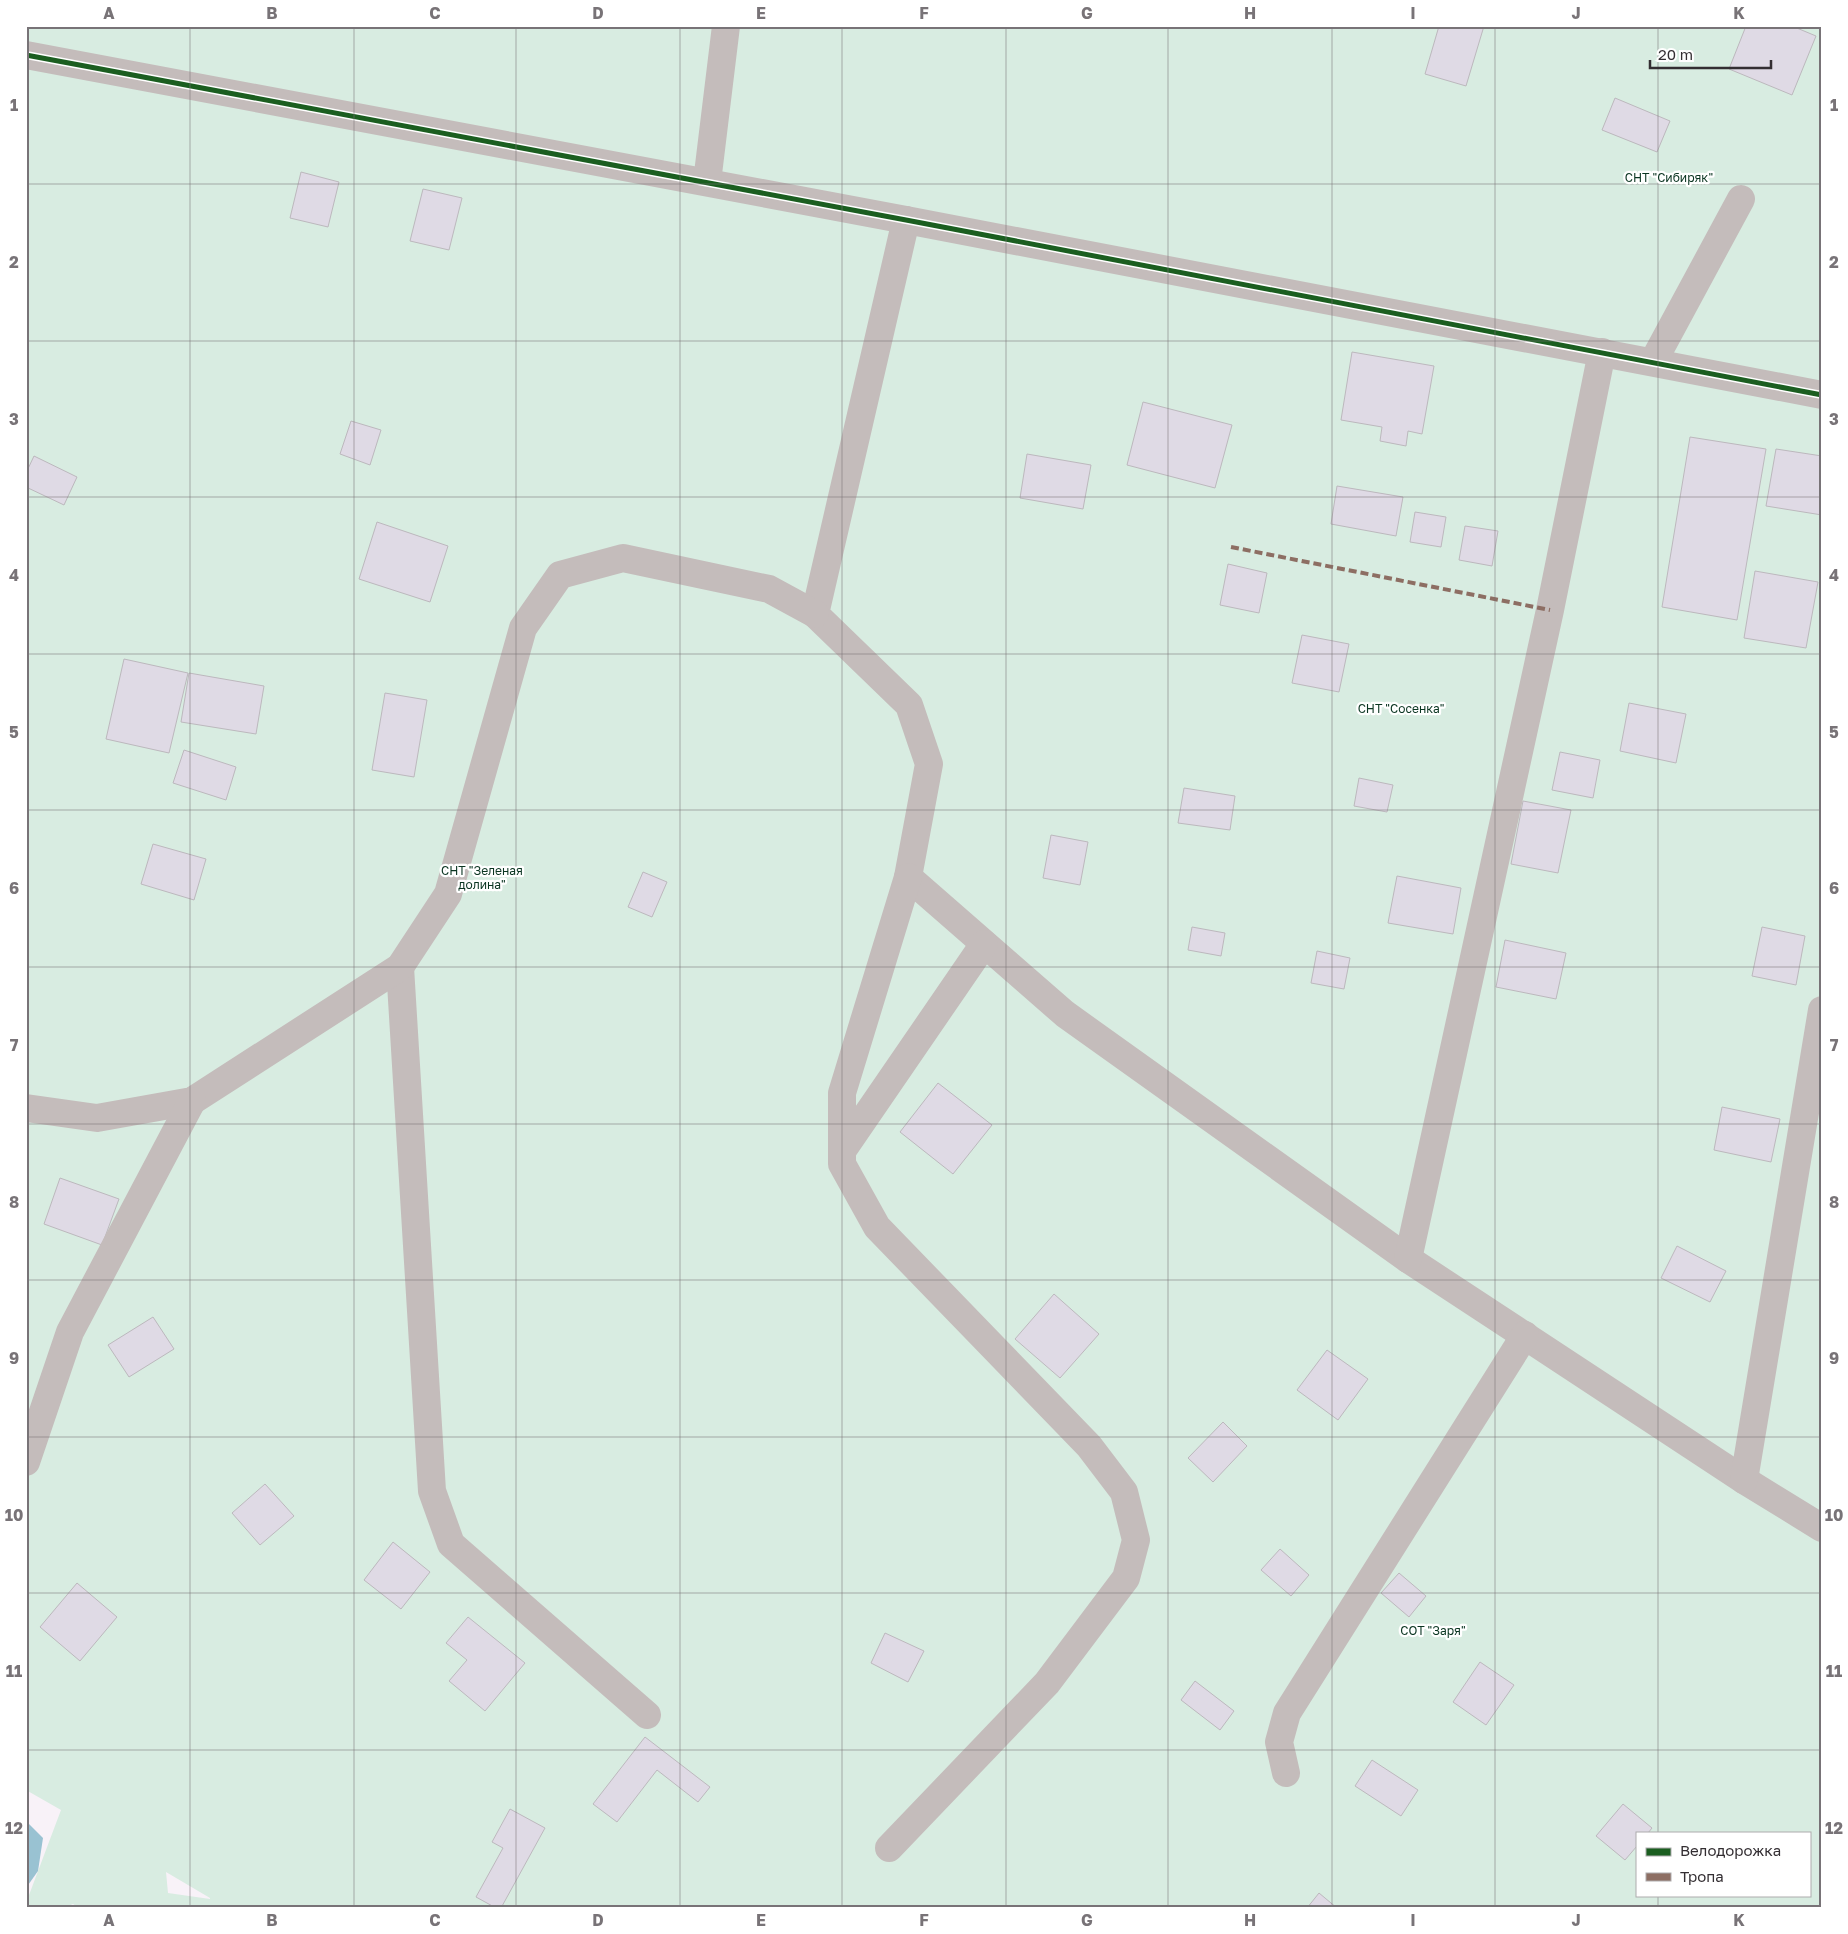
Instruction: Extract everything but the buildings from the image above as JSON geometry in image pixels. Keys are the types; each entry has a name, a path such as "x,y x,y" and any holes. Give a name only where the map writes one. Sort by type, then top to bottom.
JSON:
{"street":[{"path":"707,182 726,26"},
{"path":"26,55 707,182 1822,395"},
{"path":"1653,362 1741,199"},
{"path":"814,614 906,220"},
{"path":"1408,1259 1550,610 1602,352"},
{"path":"26,1108 97,1118 192,1101 400,967 448,894 523,628 560,575 623,558 769,589 814,614 909,705 929,764 908,877 842,1093 842,1164 877,1226 1089,1446 1124,1492 1136,1540 1126,1578 1047,1683 889,1848"},
{"path":"908,877 1065,1014 1408,1259 1744,1480 1822,1528"},
{"path":"842,1151 984,944"},
{"path":"400,967 432,1491 452,1544 647,1715"},
{"path":"1744,1480 1822,1010"},
{"path":"26,1462 70,1332 192,1101"},
{"path":"1286,1773 1278,1742 1286,1713 1525,1335"}],"green space":[{"path":"26,26 1822,26 1822,1908 79,1908 73,1904 63,1908 26,1908 26,1903 61,1810 26,1790","holes":["166,1872 210,1898 168,1893"]}],"water":[{"path":"26,1821 43,1838 38,1871 26,1888"}],"marked path":[{"path":"1231,547 1550,610"}],"cycle path":[{"path":"26,55 906,220 1822,395"}],"park label":[{"name":"СНТ \"Сибиряк\"","path":"1669,177"},
{"name":"СНТ \"Сосенка\"","path":"1401,708"},
{"name":"СНТ \"Зеленая долина\"","path":"482,877"},
{"name":"СОТ \"Заря\"","path":"1433,1630"}]}
